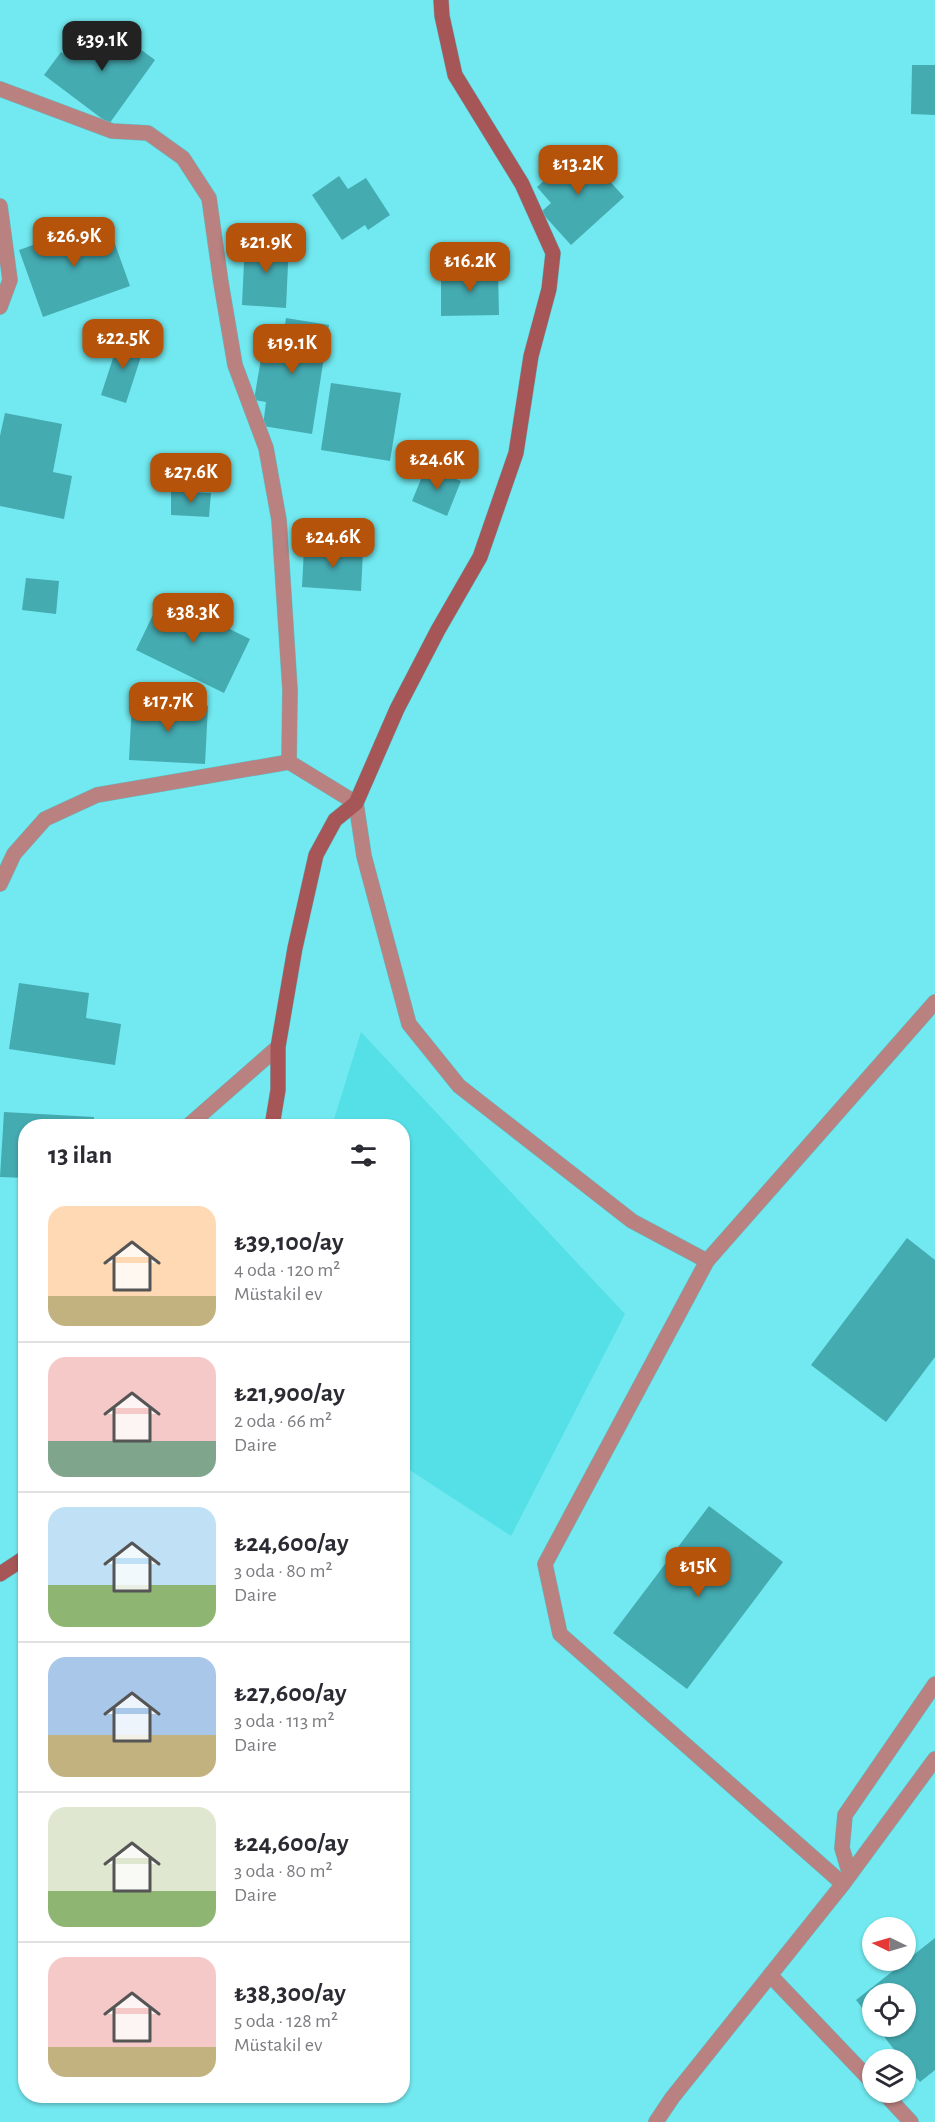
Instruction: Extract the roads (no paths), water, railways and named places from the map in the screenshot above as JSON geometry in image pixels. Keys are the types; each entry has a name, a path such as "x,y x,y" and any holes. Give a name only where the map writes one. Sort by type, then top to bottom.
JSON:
{"street":[{"path":"273,1119 278,1090 278,1047 295,948 316,855 335,820 356,803 397,709 438,630 480,557 516,453 531,356 549,289 553,253 522,184 455,75 441,0"},
{"path":"0,89 112,131 148,133 183,158 209,198 234,365 266,448 279,520 290,690 289,762"},
{"path":"0,206 10,280 0,307"},
{"path":"0,884 14,854 45,819 97,795 289,762 356,803 364,856 410,1024 459,1086 632,1221 708,1262"},
{"path":"847,1880 560,1634 545,1564 708,1262 935,1002"},
{"path":"196,1119 278,1047"},
{"path":"0,1574 18,1562"},
{"path":"847,1880 842,1848 845,1815 935,1684"},
{"path":"656,2122 672,2098 847,1880 935,1759"},
{"path":"770,1976 862,2072"},
{"path":"893,2103 911,2122"}]}
